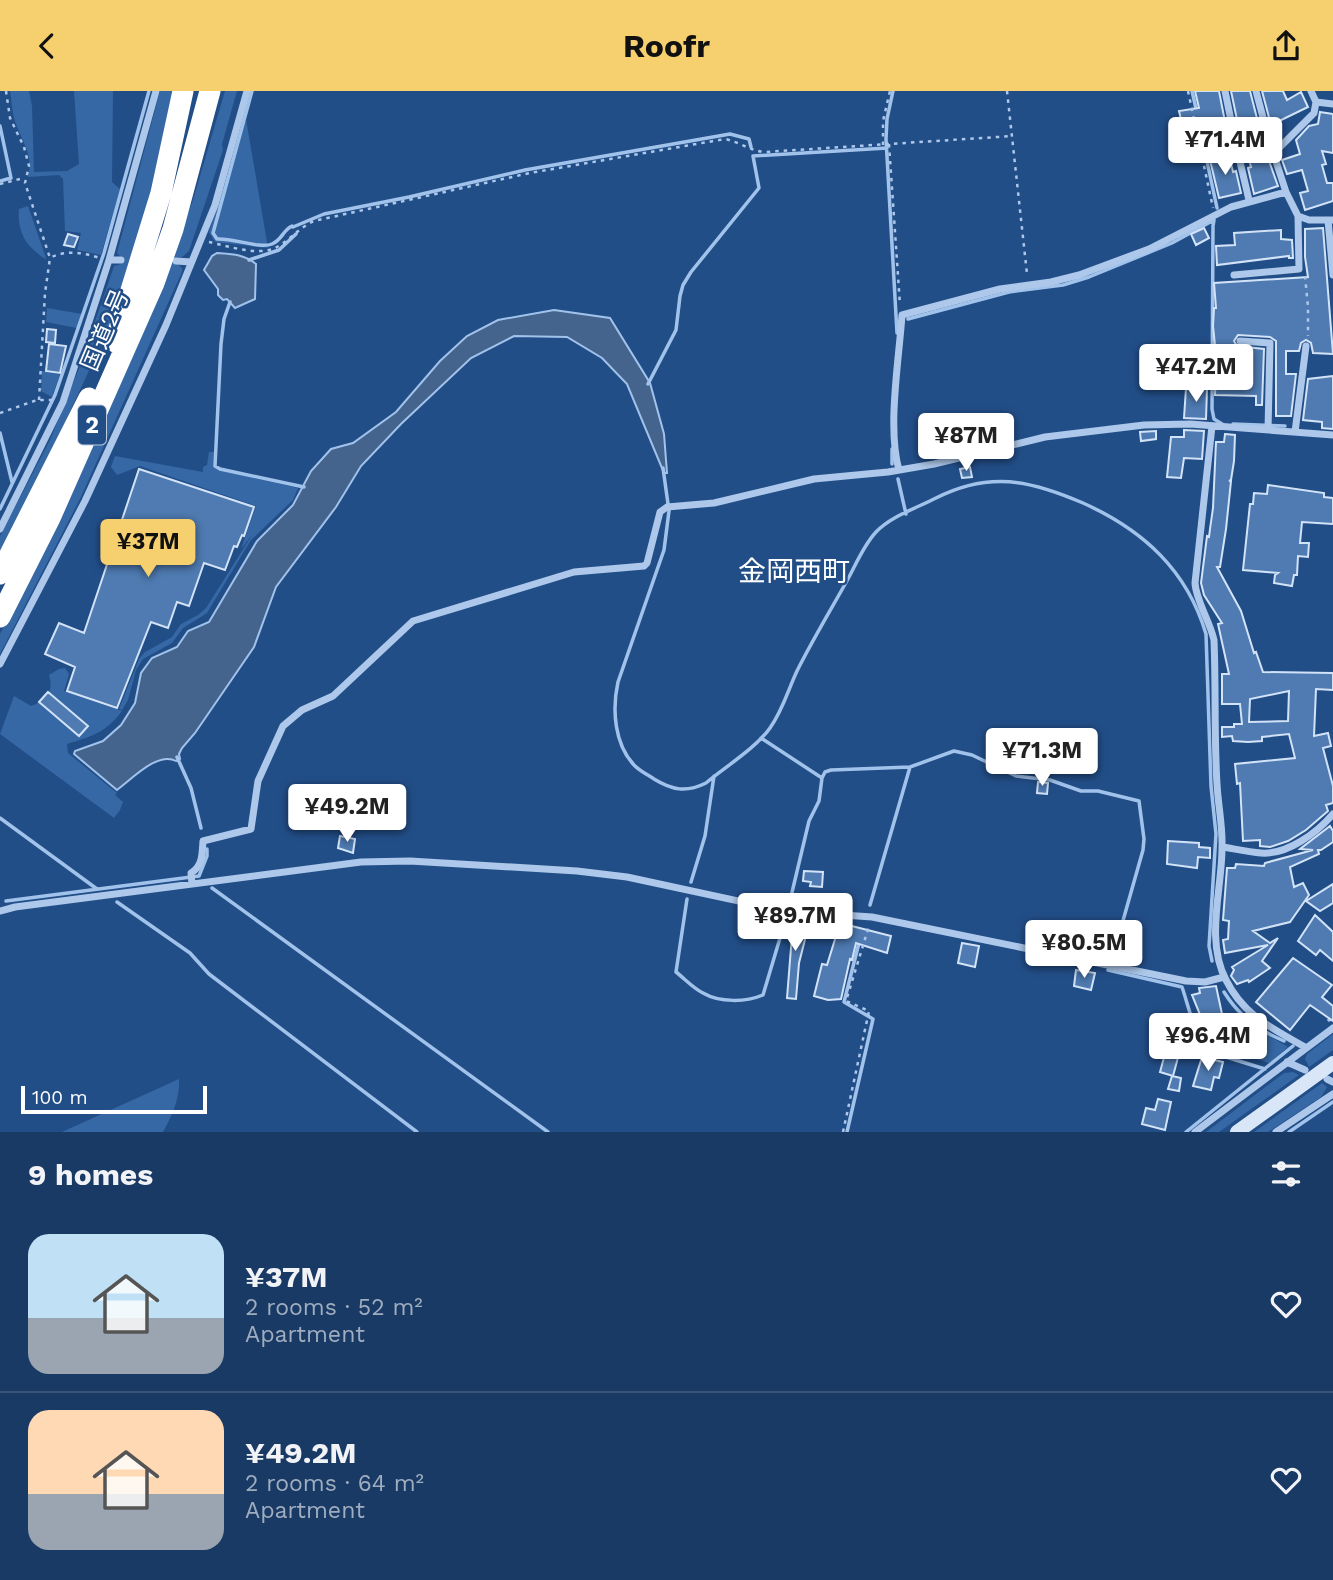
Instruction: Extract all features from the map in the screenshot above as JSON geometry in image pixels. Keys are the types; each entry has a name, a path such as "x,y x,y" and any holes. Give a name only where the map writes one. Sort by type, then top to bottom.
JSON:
{"highway":[{"path":"115,342 161,193 183,91"},
{"name":"国道2号","path":"0,574 38,501 142,282 173,196 203,91"},
{"name":"国道2号","path":"0,617 50,518 153,283 173,229 210,91"},
{"path":"173,229 195,173 220,91"}],"main road":[{"path":"1237,1132 1333,1063"}],"street":[{"path":"0,529 63,402 109,260 156,91"},
{"path":"0,664 85,501 166,325 215,205 247,91"},
{"path":"1225,91 1249,200"},
{"path":"1234,275 1299,269 1298,216 1286,192 1273,154 1256,91"},
{"path":"1273,154 1314,113 1316,102 1311,91"},
{"path":"1316,102 1333,104"},
{"path":"1236,145 1269,140"},
{"path":"899,470 896,458 895,410 902,315 1000,289 1079,275 1149,249 1214,214 1249,200 1286,192"},
{"path":"1298,216 1309,220 1330,220 1333,275"},
{"path":"109,260 121,260"},
{"path":"176,261 191,262"},
{"path":"1240,341 1270,343 1268,429"},
{"path":"1295,432 1306,346"},
{"path":"192,879 202,857 202,841 251,829 258,781 282,726 302,710 332,695 414,621 574,572 644,566 660,512 670,507 714,503 814,479 934,464 1045,437 1144,425 1190,424 1333,435"},
{"path":"1212,426 1195,583 1211,626 1213,640 1217,784 1223,847 1216,910 1216,945 1224,977 1232,992 1254,1017 1306,1047"},
{"path":"1223,847 1263,853 1289,846 1302,842 1316,832 1333,814"},
{"path":"0,911 192,879 361,862 578,870 627,877 785,911 872,917 1186,981 1205,982 1224,977"},
{"path":"1195,1132 1333,1028"},
{"path":"1287,1062 1305,1070"},
{"path":"1276,1132 1333,1094"}],"path":[{"path":"6,91 10,118 24,147 29,166 25,178 50,258 45,293 39,400"},
{"path":"890,91 883,121 902,315"},
{"path":"1007,91 1028,285"},
{"path":"1188,91 1214,214"},
{"path":"199,240 268,250 278,247 303,226 314,221 530,173 725,139 738,141 757,152 765,152 1013,137"},
{"path":"0,184 25,178"},
{"path":"50,258 60,253 72,252 100,258"},
{"path":"1299,269 1305,276 1308,307 1306,346"},
{"path":"0,412 39,400 51,400"},
{"path":"844,1132 869,1016 869,1011 846,1001 872,917"}],"shaded area":[{"path":"10,91 29,91 34,172 67,171 79,164 74,91 113,91 112,182 120,189 101,255 77,250 81,233 65,231 63,179 59,175 28,177 29,156 15,120"},
{"path":"160,91 175,91 156,185 110,325 56,442 0,553 0,536 50,440 80,366 114,266 121,264 122,258 117,253"},
{"path":"225,91 237,91 222,144 223,150 189,251 178,257 176,263 182,268 182,272 80,499 0,654 0,634 57,522 161,286 193,200"},
{"path":"246,119 268,248 215,242 209,232"},
{"path":"28,206 45,259 28,244 21,232 19,209"},
{"path":"217,253 242,256 256,264 255,299 235,308 227,299 223,300 218,295 218,289 204,270 212,256"},
{"path":"47,308 82,314 77,328 46,322"},
{"path":"554,310 610,318 650,383 664,434 667,473 664,473 627,384 602,358 567,337 514,336 471,358 361,466 336,507 276,587 254,647 182,748 180,759 153,763 117,790 74,754 75,751 103,741 121,725 135,703 141,673 152,658 177,647 188,631 209,622 257,541 293,505 311,471 331,449 353,443 396,412 440,361 467,336 498,320"},
{"path":"42,371 60,374 52,397 41,391"},
{"path":"209,452 214,452 215,466 219,470 298,488 293,500 251,540 207,613 183,628 172,643 143,659 136,670 128,700 122,710 119,709 139,659 145,652 172,637 181,624 206,608 252,535 241,549 256,506 140,466 117,475 111,467 115,456 203,472"},
{"path":"65,668 69,674 64,691 122,711 98,733 67,744 68,753 117,793 115,795 123,802 114,818 0,734 14,696 31,706 37,704 50,691 49,675"},
{"path":"1237,1020 1288,1047 1269,1063 1213,1045 1210,1039"},
{"path":"1333,1034 1333,1050 1309,1067 1305,1059 1307,1054"},
{"path":"1293,1072 1299,1075 1219,1132 1206,1132 1284,1073"},
{"path":"179,1079 175,1107 163,1132 62,1132"},
{"path":"1322,1083 1327,1087 1321,1097 1268,1132 1254,1132"}],"building":[{"path":"1195,91 1219,91 1228,137 1207,143 1204,127 1184,132 1179,111 1199,108"},
{"path":"1231,91 1250,91 1260,130 1250,135 1249,131 1240,134"},
{"path":"1262,91 1283,91 1287,100 1301,92 1308,107 1271,125"},
{"path":"1320,112 1333,114 1333,153 1322,151 1326,164 1322,165 1327,183 1333,183 1333,201 1305,210 1300,193 1308,191 1302,170 1287,174 1282,160 1300,154 1296,140 1309,126 1318,124"},
{"path":"1264,147 1278,186 1254,194 1247,151"},
{"path":"1229,155 1241,193 1219,198 1210,160"},
{"path":"1204,228 1209,238 1196,245 1191,234"},
{"path":"1323,228 1333,354 1313,353 1311,343 1306,340 1301,343 1299,351 1286,351 1286,374 1296,374 1291,416 1276,416 1276,341 1270,337 1238,335 1234,341 1237,346 1264,349 1262,405 1256,405 1256,396 1215,395 1217,345 1213,326 1216,308 1214,283 1308,277 1305,229"},
{"path":"1281,230 1281,239 1292,240 1293,258 1289,256 1217,265 1216,246 1235,245 1234,233"},
{"path":"68,234 78,237 74,247 64,245"},
{"path":"47,329 56,330 55,343 46,342"},
{"path":"49,344 66,346 60,373 46,371"},
{"path":"1333,376 1333,429 1322,428 1322,422 1303,420 1308,379"},
{"path":"1186,388 1207,389 1206,419 1184,418"},
{"path":"1184,430 1204,431 1202,459 1184,458 1181,478 1167,477 1171,437 1184,437"},
{"path":"1156,431 1156,439 1141,441 1140,432"},
{"path":"1225,434 1235,435 1226,529 1220,567 1217,567 1241,611 1254,653 1256,652 1263,672 1333,673 1333,690 1316,689 1314,736 1328,733 1331,746 1323,748 1333,786 1333,803 1326,805 1328,811 1306,830 1288,841 1270,847 1260,846 1260,840 1243,841 1240,783 1237,784 1235,764 1295,758 1289,734 1262,737 1262,741 1248,742 1233,741 1232,736 1222,737 1222,727 1242,724 1240,704 1222,704 1222,674 1229,674 1218,624 1222,623 1204,595 1201,583 1213,508 1216,442 1224,442","holes":["1289,691 1288,721 1249,722 1250,699"]},
{"path":"970,467 972,477 962,478 960,469"},
{"path":"139,469 254,507 244,536 242,535 237,547 234,546 225,570 204,563 189,606 177,602 168,628 151,622 117,708 67,691 75,667 45,654 59,623 84,633"},
{"path":"1268,485 1324,493 1324,497 1333,498 1333,524 1302,522 1300,543 1309,543 1308,557 1298,556 1297,575 1294,575 1292,586 1274,583 1278,573 1243,570 1250,504 1253,504 1254,493 1267,494"},
{"path":"48,692 88,726 79,736 39,702"},
{"path":"1038,782 1048,783 1047,794 1037,793"},
{"path":"1330,826 1333,842 1318,850 1319,854 1290,867 1294,887 1303,883 1309,895 1290,922 1253,931 1270,943 1278,938 1262,961 1270,968 1249,982 1248,980 1237,984 1231,976 1234,970 1232,967 1268,945 1225,953 1223,940 1228,939 1229,921 1223,920 1227,868 1235,868 1236,864 1264,866 1265,863 1313,850 1300,849"},
{"path":"340,836 355,839 353,853 338,848"},
{"path":"1168,841 1199,843 1199,847 1210,848 1210,858 1198,857 1197,868 1167,864"},
{"path":"804,871 823,872 822,887 810,886 811,882 803,881"},
{"path":"1333,884 1333,903 1320,911 1306,901"},
{"path":"1315,915 1333,932 1333,961 1320,950 1316,955 1298,941"},
{"path":"789,918 809,924 799,963 796,999 787,998 792,935 785,933"},
{"path":"840,923 891,936 887,953 856,943 841,999 828,1000 814,996 822,964 827,965"},
{"path":"962,943 979,946 975,967 958,963"},
{"path":"1293,958 1332,985 1322,997 1333,1006 1333,1021 1310,1005 1290,1030 1256,1002"},
{"path":"1076,970 1095,973 1091,990 1074,986"},
{"path":"1216,986 1222,1014 1203,1022 1192,995 1200,993 1199,988"},
{"path":"1166,1050 1179,1054 1173,1076 1160,1072"},
{"path":"1202,1057 1223,1062 1219,1078 1214,1077 1211,1090 1193,1086"},
{"path":"1172,1076 1181,1078 1179,1091 1168,1089"},
{"path":"1158,1099 1171,1102 1165,1130 1142,1124 1146,1108 1155,1110"}],"waterway":[{"path":"0,509 55,395 104,253 149,91"},
{"path":"252,91 213,233 217,239 267,245 275,242 292,226"},
{"path":"893,91 886,139 897,333"},
{"path":"1192,91 1197,113"},
{"path":"1199,124 1217,208"},
{"path":"0,126 11,178 0,181"},
{"path":"293,227 324,214 525,170 730,134 749,139 751,147"},
{"path":"648,384 676,330 683,285 759,188 753,156 887,148"},
{"path":"1214,220 1212,409 1214,419 1222,424"},
{"path":"908,319 1009,292 1063,285 1089,277 1172,243 1214,220"},
{"path":"249,260 279,250 296,234"},
{"path":"230,302 224,319 221,344 215,466 304,487"},
{"path":"1233,424 1285,426"},
{"path":"0,433 12,482"},
{"path":"892,449 892,464"},
{"path":"663,468 669,511 664,550 618,682 615,715 623,748 635,766 661,783 679,789 706,783 749,750 770,728 803,659 864,548 882,526 897,517 974,484 1010,482 1045,489 1083,503 1143,539 1175,572 1187,590 1206,634 1211,786 1216,834 1209,946 1212,961"},
{"path":"898,479 906,514"},
{"path":"761,738 822,778 819,801 809,821 789,905"},
{"path":"822,778 825,772 831,770 910,767 954,751 972,755 1016,776 1050,780 1081,791 1098,791 1139,801 1143,850 1113,956"},
{"path":"177,757 191,788 201,828"},
{"path":"870,905 910,767"},
{"path":"691,882 705,836 714,776"},
{"path":"0,818 97,889"},
{"path":"6,901 199,876 207,849"},
{"path":"212,888 548,1132"},
{"path":"687,899 676,972 699,991 717,999 741,1000 763,995 786,918"},
{"path":"117,902 190,953 209,974 417,1132"},
{"path":"847,1132 873,1019 844,1002 860,939"},
{"path":"1108,970 1182,987 1194,1024 1209,1048 1216,1054 1265,1069"},
{"path":"1224,992 1250,1021 1284,1041"},
{"path":"1329,1020 1333,1018"},
{"path":"1186,1132 1293,1046"},
{"path":"1289,1132 1333,1102"}],"district":[{"name":"金岡西町","path":"794,571"}]}
